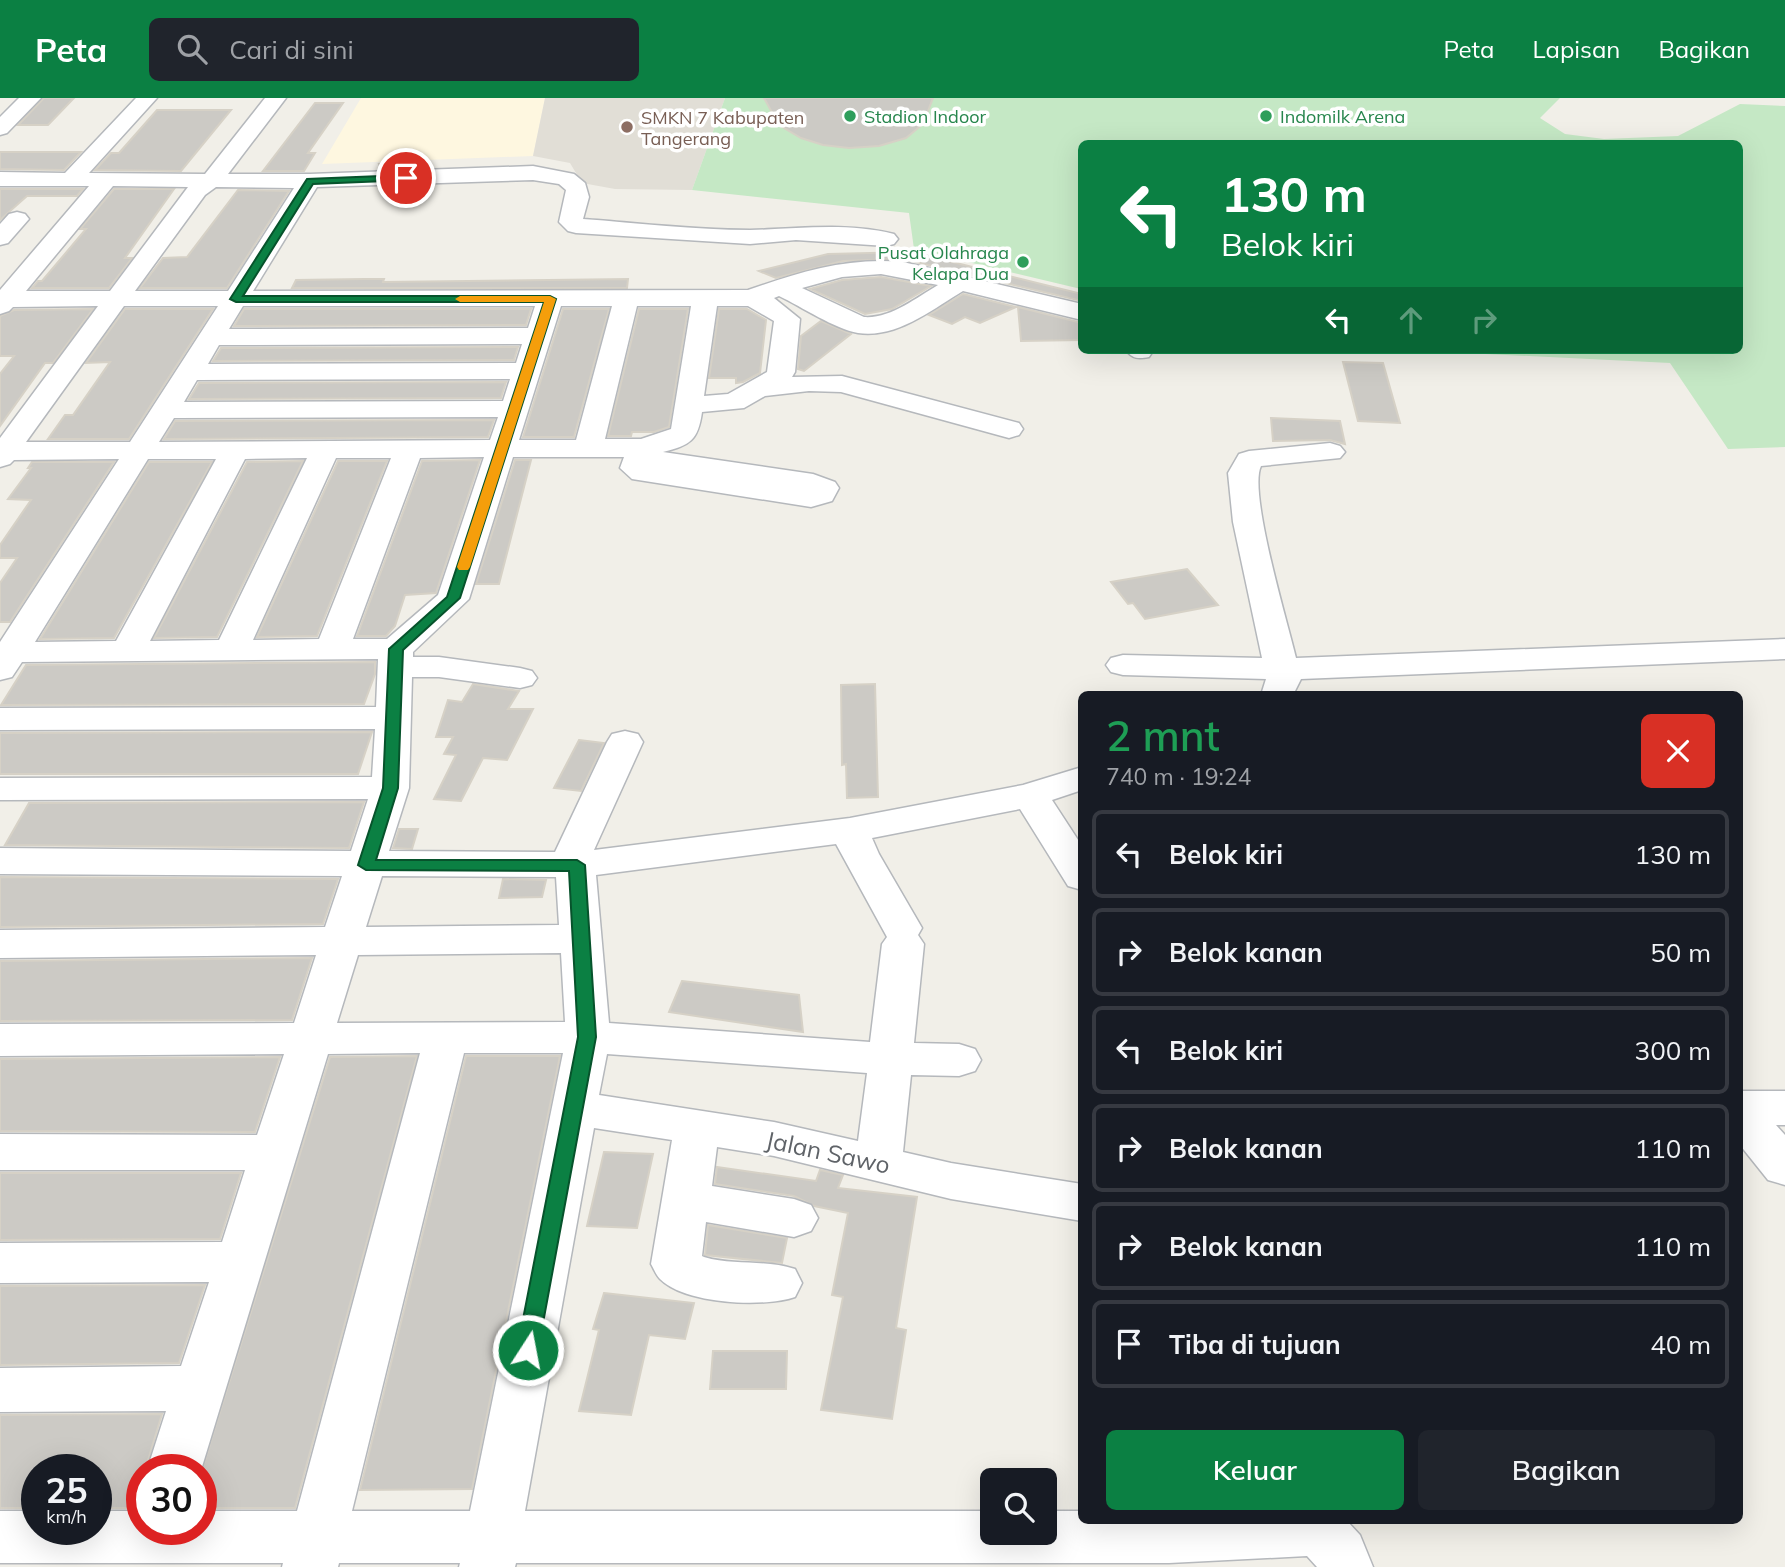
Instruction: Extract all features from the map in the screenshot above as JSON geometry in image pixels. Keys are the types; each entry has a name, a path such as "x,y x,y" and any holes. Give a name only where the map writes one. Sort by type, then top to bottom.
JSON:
{"street":[{"path":"0,129 31,98"},
{"path":"0,179 76,174 146,98"},
{"path":"2,453 119,299 262,98"},
{"path":"201,183 276,98"},
{"path":"0,168 107,179 201,183 533,173 566,179 577,188 579,197 571,222 576,226 750,237 796,233 851,234 886,239"},
{"path":"2,302 107,179"},
{"path":"4,658 310,181"},
{"path":"0,219 17,219 0,238"},
{"path":"2,302 119,299 751,298 837,268 874,266 903,269 948,288 1078,311"},
{"path":"780,288 863,326 890,321 948,288"},
{"path":"688,405 734,402 777,378 781,372 787,319 767,304 751,298"},
{"path":"179,1454 390,788 395,658 453,598 550,299"},
{"path":"588,448 626,299"},
{"path":"640,460 682,435 705,299"},
{"path":"1046,304 1020,323 1078,326"},
{"path":"211,337 532,354"},
{"path":"189,372 532,354"},
{"path":"761,388 809,383 842,384 1009,429"},
{"path":"165,410 514,409"},
{"path":"2,453 588,448 729,479"},
{"path":"231,650 326,449"},
{"path":"332,649 410,449"},
{"path":"128,651 235,450"},
{"path":"1279,682 1248,522 1243,473 1249,460 1259,457 1330,452"},
{"path":"4,658 128,651 332,649 520,678"},
{"path":"1123,665 1279,682 1785,649"},
{"path":"0,719 391,718"},
{"path":"489,1553 587,1037 574,849 625,742"},
{"path":"0,861 577,865 850,830 1030,795 1078,779"},
{"path":"6,799 390,788"},
{"path":"1030,795 1078,871"},
{"path":"850,830 859,854 902,936 892,1059 878,1163"},
{"path":"0,944 581,939"},
{"path":"0,1040 587,1037 892,1059 960,1060"},
{"path":"313,1553 446,1038"},
{"name":"Jalan Sawo","path":"574,1108 774,1139 951,1181 1078,1202"},
{"path":"1756,1108 1751,1126 1785,1167"},
{"path":"697,1127 676,1264 686,1272 702,1278 777,1283"},
{"path":"0,1152 275,1153"},
{"path":"684,1200 794,1218"},
{"path":"0,1263 240,1262"},
{"path":"0,1390 200,1388"},
{"path":"150,1545 313,1553 1171,1552 1309,1531 1329,1538 1343,1556 1345,1567"},
{"path":"0,1536 126,1544"}],"shaded area":[{"path":"361,98 545,98 533,156 322,164"},
{"name":"SMKN 7 Kabupaten Tangerang","path":"545,98 725,98 692,190 615,189 582,183 570,163 533,156"}],"green space":[{"name":"Pusat Olahraga Kelapa Dua","path":"725,98 1560,98 1540,118 1565,134 1604,139 1678,136 1740,104 1785,106 1785,447 1728,449 1670,363 1487,354 1743,354 1743,140 1078,140 1078,288 914,249 909,213 692,190"}],"building":[{"path":"44,98 74,98 48,125 18,125"},
{"name":"Stadion Indoor","path":"764,98 933,98 923,124 906,138 879,146 849,148 823,145 801,138 779,125"},
{"path":"315,103 343,103 308,153 315,153 304,171 263,171"},
{"path":"157,110 231,110 181,171 95,170 111,153 119,153"},
{"path":"0,152 81,152 64,170 0,169"},
{"path":"426,162 425,167 381,169 379,164"},
{"path":"423,186 422,194 391,197 387,187"},
{"path":"0,189 83,189 77,196 27,196 0,220"},
{"path":"114,189 174,189 125,258 132,258 109,288 32,288 38,281 42,281 86,229 80,229"},
{"path":"238,190 289,191 227,288 140,288 163,258 187,257"},
{"path":"912,252 1078,293 1078,300 903,259 843,261 776,278 759,271 828,254"},
{"path":"881,277 931,286 892,309 865,314 810,289 842,280"},
{"path":"384,279 383,282 628,279 627,288 292,288 296,280"},
{"path":"963,294 1016,307 980,323 965,317 952,324 929,315"},
{"path":"1018,307 1078,322 1078,340 1021,341"},
{"path":"93,309 53,363 45,363 0,426 0,374 14,356 0,356 0,316 14,310"},
{"path":"125,309 213,309 129,439 48,439 65,415 73,415 110,362 86,363"},
{"path":"244,309 531,309 526,325 234,326"},
{"path":"563,309 609,309 574,437 523,437"},
{"path":"639,309 688,309 669,427 654,432 632,432 631,436 608,436"},
{"path":"719,309 747,309 766,320 760,373 743,382 736,383 736,378 709,378"},
{"path":"821,321 851,334 804,371 798,369 801,336"},
{"path":"518,347 514,360 213,361 221,348"},
{"path":"1343,362 1383,363 1400,423 1358,421"},
{"path":"506,382 501,398 189,399 199,383"},
{"path":"1271,418 1340,421 1345,444 1330,440 1273,441"},
{"path":"494,420 488,437 164,439 175,421"},
{"path":"480,460 436,593 405,595 395,626 386,636 357,636 422,461"},
{"path":"515,460 531,460 499,584 476,584"},
{"path":"303,461 217,637 154,638 247,462"},
{"path":"338,461 387,461 317,636 257,637"},
{"path":"32,462 114,462 10,622 0,622 0,583 17,558 0,558 0,545 31,500 8,499 31,468 28,468"},
{"path":"149,462 212,462 114,638 40,639"},
{"path":"1187,569 1218,605 1145,619 1133,603 1128,604 1111,582"},
{"path":"375,662 375,674 364,704 1,705 26,665"},
{"path":"473,684 519,691 508,709 533,709 507,760 483,758 461,801 434,799 456,755 444,754 453,737 436,737 448,700 462,702"},
{"path":"875,684 878,797 847,798 846,764 842,765 841,685"},
{"path":"372,732 358,774 0,774 0,733"},
{"path":"579,740 604,743 581,791 554,788"},
{"path":"364,802 349,848 5,845 29,803"},
{"path":"399,829 418,829 412,849 393,848"},
{"path":"0,877 338,879 323,924 0,927"},
{"path":"503,879 546,880 542,897 499,898"},
{"path":"312,958 292,1020 0,1021 0,961"},
{"path":"682,981 799,995 803,1032 669,1012"},
{"path":"417,1056 295,1508 217,1508 217,1454 207,1454 330,1057"},
{"path":"466,1056 560,1056 472,1489 360,1490"},
{"path":"280,1057 255,1132 0,1131 0,1059"},
{"path":"604,1152 653,1154 637,1228 587,1226"},
{"path":"717,1167 816,1181 820,1170 843,1175 838,1188 917,1197 896,1328 906,1330 892,1419 821,1410 843,1297 832,1295 848,1213 814,1206 794,1196 715,1184"},
{"path":"0,1173 241,1173 220,1239 0,1240"},
{"path":"708,1225 787,1238 782,1263 705,1255"},
{"path":"205,1285 179,1363 0,1365 0,1286"},
{"path":"604,1293 694,1303 685,1339 649,1335 631,1415 579,1411 599,1330 593,1329"},
{"path":"713,1351 787,1351 786,1389 710,1389"},
{"path":"162,1414 150,1454 126,1454 126,1508 112,1508 112,1454 21,1454 21,1508 0,1508 0,1415"}],"slow traffic":[{"path":"460,299 550,299 463,567"}],"place":[{"name":"Stadion Indoor","path":"850,116"},
{"name":"Indomilk Arena","path":"1266,116"},
{"name":"SMKN 7 Kabupaten Tangerang","path":"627,127"},
{"name":"Pusat Olahraga Kelapa Dua","path":"1023,262"}],"route":[{"path":"406,178 310,181 236,299 550,299 453,598 396,649 390,788 366,865 577,865 587,1037 528,1350"}]}
